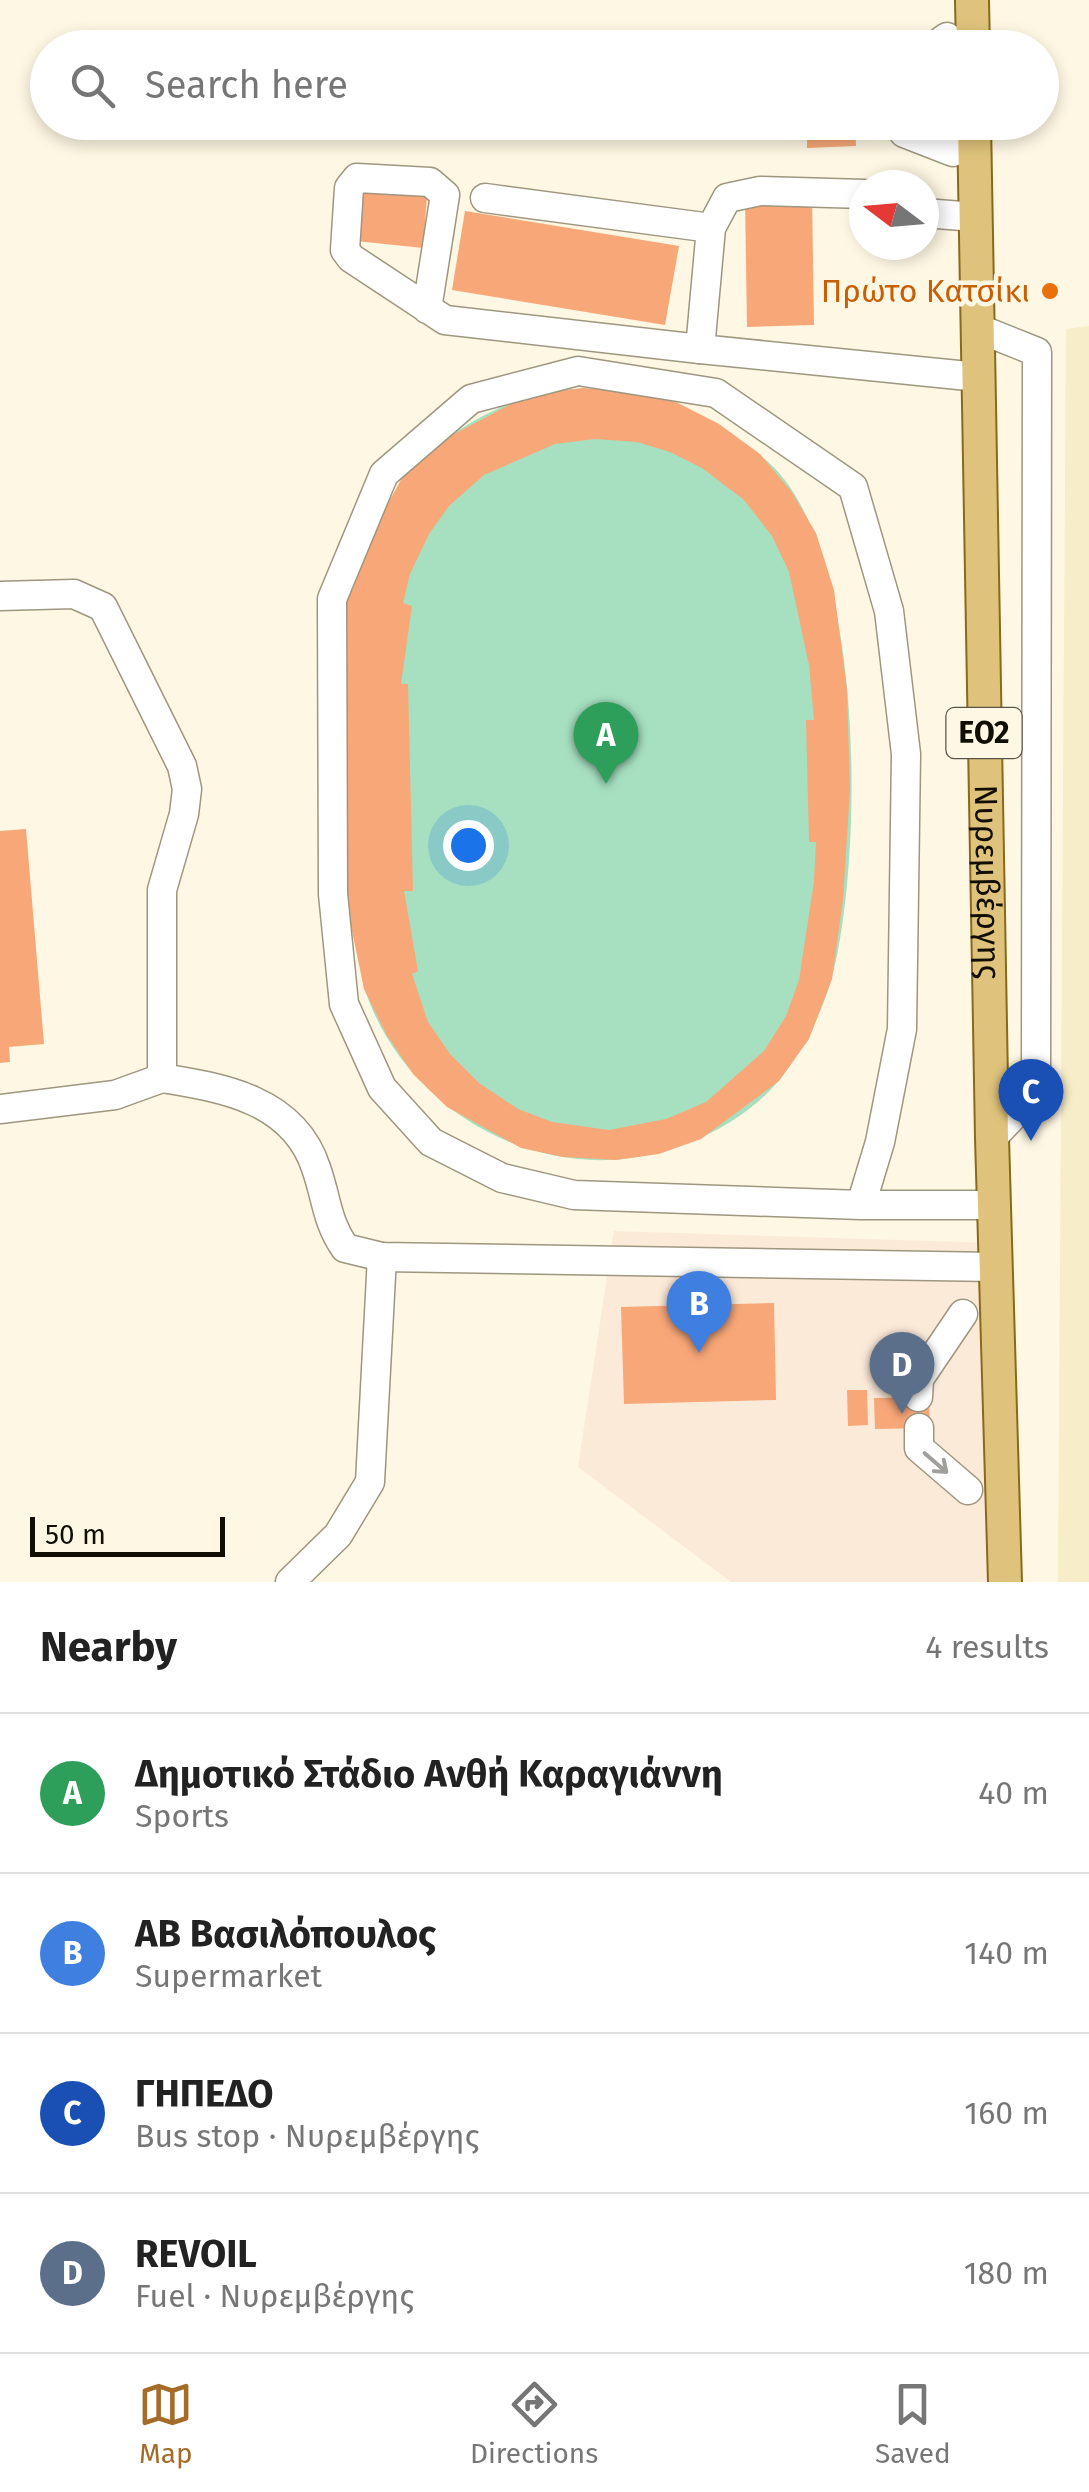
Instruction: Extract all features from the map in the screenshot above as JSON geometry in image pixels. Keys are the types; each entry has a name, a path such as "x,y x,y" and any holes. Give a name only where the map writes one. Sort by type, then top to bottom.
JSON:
{"main road":[{"path":"958,30 972,0"},
{"name":"Νυρεμβέργης","path":"974,140 992,1138 1005,1582"}],"street":[{"path":"924,140 953,152"},
{"path":"427,309 445,195 430,182 357,178 349,188 346,250 427,309 445,320 978,376"},
{"path":"700,349 711,228 727,198 760,191 849,194"},
{"path":"486,198 711,228"},
{"path":"939,215 975,217"},
{"path":"977,328 1037,352 1036,1092 992,1138"},
{"path":"862,1205 880,1142 902,1029 906,754 889,610 853,487 716,393 578,371 471,400 384,474 332,599 333,894 340,967 344,1004 382,1088 431,1142 502,1178 574,1195 862,1205 994,1205"},
{"path":"0,596 74,594 102,606 182,766 187,790 184,814 162,890 162,1078"},
{"path":"0,1109 116,1095 162,1078 222,1088 280,1116 311,1153 328,1223 345,1248 382,1257 996,1267"},
{"path":"290,1582 338,1535 370,1482 382,1257"},
{"path":"918,1397 919,1379 963,1314"},
{"path":"919,1428 920,1448 968,1490"}],"shaded area":[{"path":"614,1231 995,1243 1002,1582 731,1582 578,1467"}],"green space":[{"path":"583,388 750,450 761,456 796,497 822,555 839,626 849,704 852,784 842,928 831,981 817,1018 792,1063 770,1091 715,1131 652,1154 589,1160 547,1154 507,1141 470,1122 436,1096 407,1066 383,1031 362,974 338,699 345,611 356,569 372,530 394,494 421,461 454,433 493,411 531,394"}],"sand":[{"path":"1089,326 1089,1582 1058,1582 1066,329"}],"building":[{"path":"807,140 856,140 856,146 807,148"},
{"path":"360,190 427,197 423,248 356,241"},
{"path":"812,195 814,325 747,327 745,196"},
{"path":"465,211 679,246 665,325 452,290"},
{"path":"583,388 633,392 676,402 719,424 760,454 791,491 816,533 834,590 847,690 850,789 843,900 832,979 809,1039 779,1081 701,1139 659,1154 616,1160 563,1157 521,1148 447,1107 413,1074 386,1034 364,989 344,892 338,696 347,603 366,544 403,476 437,443 528,395","holes":["595,439 637,442 702,468 744,500 772,536 789,572 809,665 814,720 806,720 809,842 816,842 799,980 786,1016 764,1051 706,1102 666,1119 609,1130 552,1122 518,1109 479,1083 450,1054 428,1022 412,974 418,971 404,891 413,891 408,684 401,684 412,606 403,603 410,574 429,534 449,506 484,475 555,444"]},
{"path":"26,829 44,1044 9,1047 10,1062 0,1063 0,831"},
{"path":"774,1303 776,1400 624,1404 621,1307"},
{"path":"847,1390 867,1390 868,1425 848,1426"},
{"path":"929,1397 930,1428 875,1429 874,1398"}],"place":[{"name":"Πρώτο Κατσίκι","path":"1050,291"},
{"name":"Δημοτικό Στάδιο Ανθή Καραγιάννη","path":"606,784"},
{"name":"ΓΗΠΕΔΟ","path":"1031,1141"},
{"name":"ΑΒ Βασιλόπουλος","path":"699,1353"},
{"name":"REVOIL","path":"902,1414"}]}
